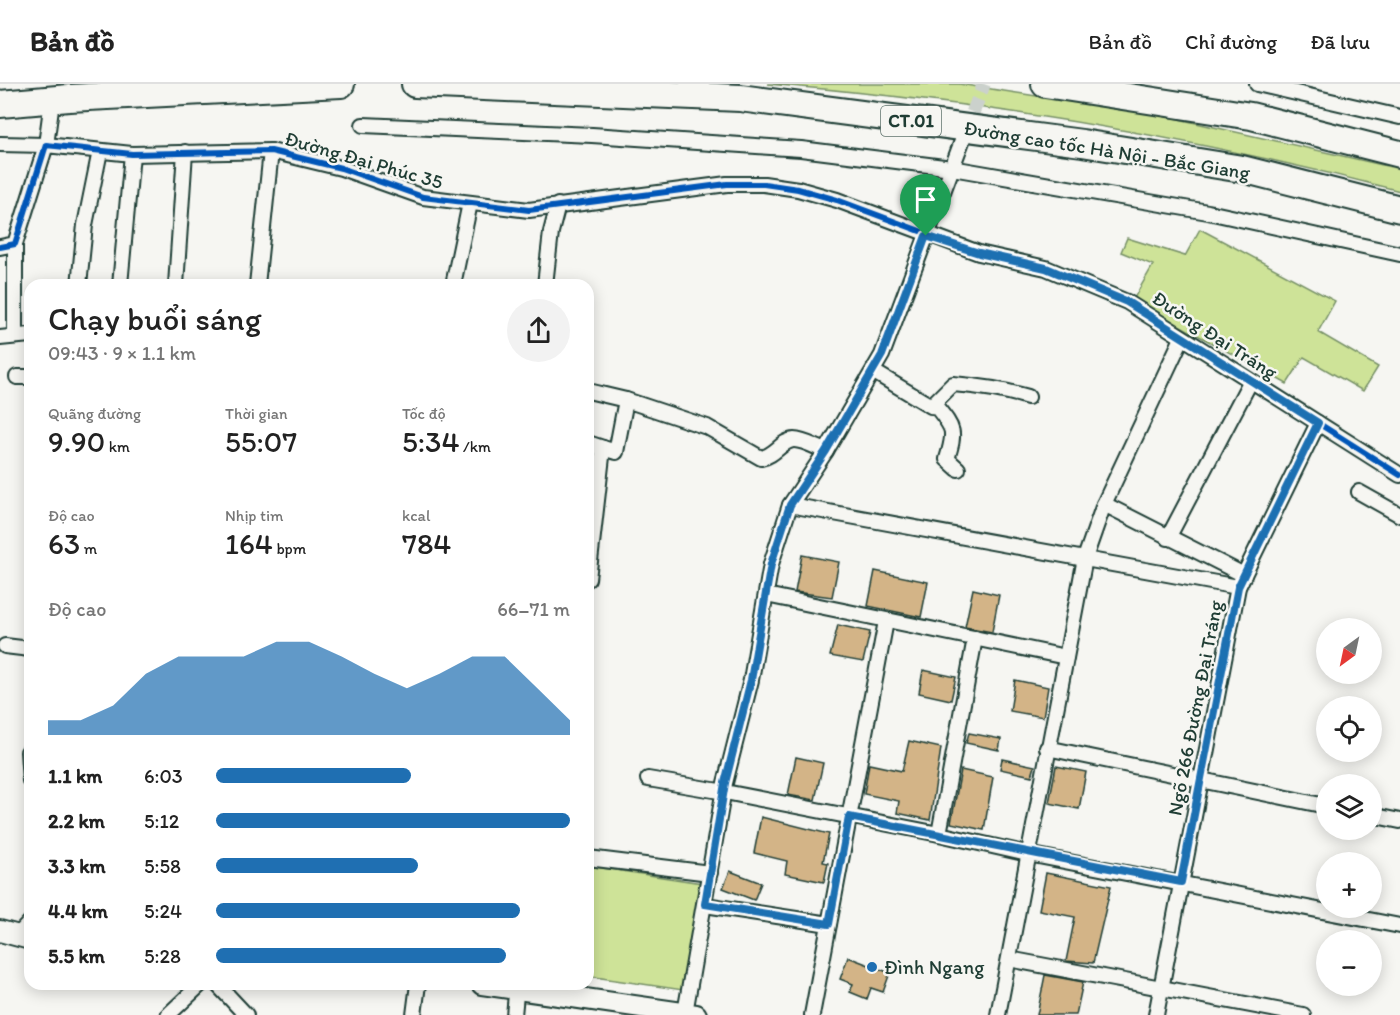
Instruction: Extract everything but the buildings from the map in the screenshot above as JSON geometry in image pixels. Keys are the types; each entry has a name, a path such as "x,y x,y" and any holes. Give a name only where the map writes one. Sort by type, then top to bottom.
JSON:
{"highway":[{"path":"0,104 79,97 341,84"},
{"name":"Đường cao tốc Hà Nội - Bắc Giang","path":"415,84 763,101 1082,143 1242,169 1400,209"},
{"path":"1045,84 1251,116 1400,154"}],"street":[{"path":"1257,84 1400,117"},
{"path":"15,336 15,244 46,145 51,108"},
{"path":"363,125 592,135 801,149 952,168 1208,212 1400,254"},
{"path":"542,990 690,1014 710,873 725,792 751,680 771,564 790,505 874,372 965,133"},
{"name":"Đường Đại Phúc 35","path":"0,144 46,145 132,154 271,151 341,168 423,197 529,210 727,184 764,184 798,189 837,200 926,236"},
{"path":"80,279 85,225 100,151"},
{"path":"258,279 271,151"},
{"path":"176,279 185,152"},
{"path":"121,279 132,154"},
{"path":"454,279 470,203"},
{"path":"546,279 551,232 558,205"},
{"name":"Đường Đại Tráng","path":"926,236 979,253 1046,268 1127,302 1400,475"},
{"path":"0,247 15,244"},
{"path":"0,338 24,335"},
{"path":"998,1015 1085,558 1104,504 1182,338"},
{"path":"874,372 928,405 935,405 953,384 992,391 1005,390 1028,397"},
{"path":"1168,538 1250,382"},
{"path":"594,392 627,400 707,427 761,458 768,457 795,440 826,451"},
{"path":"594,445 616,452 627,400"},
{"path":"935,405 948,421 954,435 946,459 958,469"},
{"name":"Ngõ 266 Đường Đại Tráng","path":"1156,1015 1241,581 1318,423"},
{"path":"594,526 603,447"},
{"path":"1359,492 1400,515"},
{"path":"1104,504 1241,581"},
{"path":"790,505 1085,558 1241,581"},
{"path":"766,595 1066,657"},
{"path":"812,1015 886,621"},
{"path":"939,834 975,638"},
{"path":"5,646 24,648"},
{"path":"1047,748 1316,804"},
{"path":"648,779 725,792 1028,854 1400,926"},
{"path":"1382,817 1400,821"},
{"path":"594,859 710,873"},
{"path":"705,904 829,924"},
{"path":"1009,959 1303,1015"},
{"path":"168,1015 195,990"},
{"path":"223,990 246,1015"},
{"path":"414,1015 417,990"},
{"path":"514,1015 517,990"}],"green space":[{"path":"767,84 959,84 1165,116 1400,169 1400,191 1244,154 1086,124 927,100"},
{"path":"1200,229 1335,301 1318,332 1378,367 1363,391 1304,357 1287,384 1133,300 1153,265 1121,252 1127,238 1185,256"},
{"path":"594,867 702,883 683,990 594,977"}],"tunnel":[{"path":"965,132 984,84"}],"cycle path":[{"path":"0,247 15,244 46,145 132,154 271,151 341,168 423,197 529,210 727,184 764,184 798,189 837,200 979,253 1046,268 1127,302 1400,475"}],"place":[{"name":"Đình Ngang","path":"872,967"}],"route":[{"path":"926,236 979,253 1046,268 1127,302 1318,423 1238,587 1181,882 1028,854 849,817 829,924 705,904 725,783 751,680 771,564 790,505 874,372 926,236"}]}
